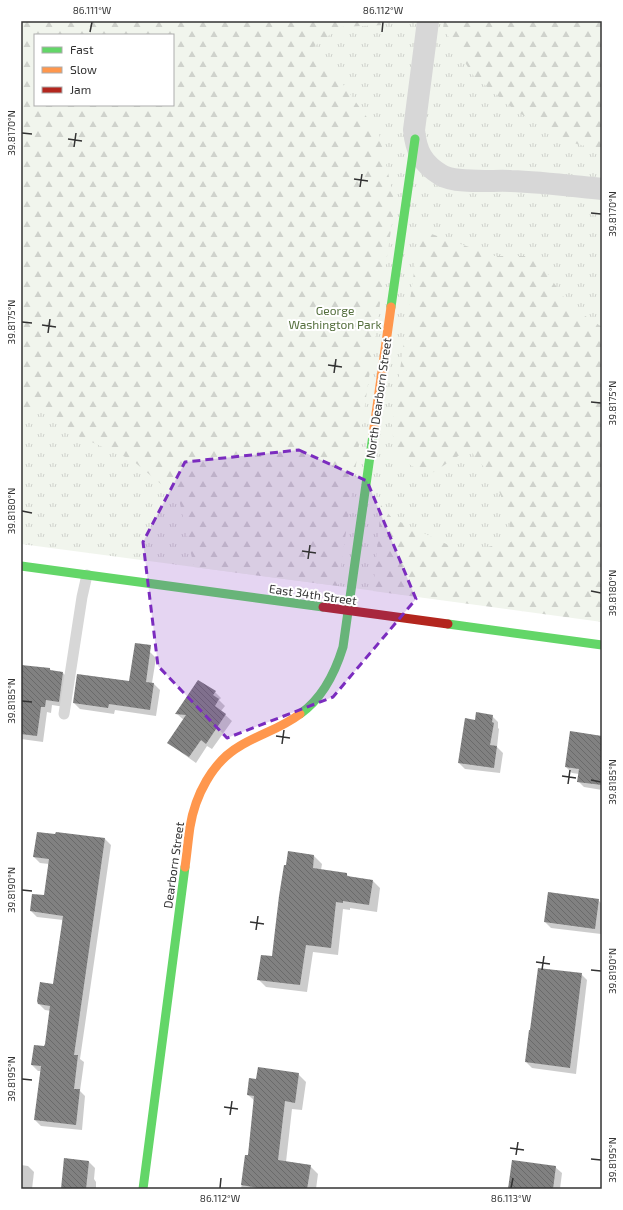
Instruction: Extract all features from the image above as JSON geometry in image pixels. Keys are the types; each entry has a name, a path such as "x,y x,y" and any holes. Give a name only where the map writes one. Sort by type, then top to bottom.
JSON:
{"street":[{"name":"North Dearborn Street","path":"348,610 415,139 414,125 428,21"},
{"name":"North Dearborn Street","path":"415,139 420,155 431,169 442,176 462,180 511,181 602,189"},
{"name":"East 34th Street","path":"21,566 602,645"},
{"name":"Dearborn Street","path":"143,1189 190,827 195,804 204,785 225,757 242,745 281,727 299,716 321,693 333,676 341,657 348,610"}],"lane":[{"path":"64,714 82,597 87,575"}],"highlighted area":[{"path":"299,450 367,481 416,599 333,697 227,738 158,666 143,542 185,462"}],"green space":[{"name":"George Washington Park","path":"21,21 602,21 602,621 21,544"},
{"path":"21,21 386,21 384,25 340,27 312,48 342,83 379,134 395,203 338,586 194,567 179,499 132,460 69,432 41,405 21,427"},
{"path":"444,21 602,21 602,150 569,142 516,111 473,75 443,28"},
{"path":"420,230 495,256 535,256 570,306 602,327 602,622 373,591 381,505 392,518 463,552 511,542 509,517 495,481 469,449 429,475 395,457 392,426"}],"building":[{"path":"135,643 151,645 146,682 154,683 150,710 109,704 108,708 73,703 77,674 129,681"},
{"path":"21,665 50,668 50,670 63,672 59,702 46,700 45,707 41,707 37,736 21,734"},
{"path":"198,680 216,691 213,695 219,699 215,706 226,714 206,744 201,740 189,757 167,743 186,715 175,714"},
{"path":"476,712 493,715 492,722 494,723 490,745 497,746 494,768 458,763 465,718 475,720"},
{"path":"570,731 602,736 602,785 577,782 579,769 565,767"},
{"path":"37,832 55,834 56,832 105,838 74,1055 78,1055 74,1089 80,1089 76,1125 34,1120 41,1066 31,1065 34,1045 44,1046 45,1044 50,1006 38,1004 37,1001 40,982 53,984 63,916 30,911 32,894 44,895 49,859 33,857"},
{"path":"288,851 314,855 313,868 347,873 347,876 373,880 369,905 343,901 343,903 336,902 331,948 306,945 300,985 257,980 261,955 272,956 279,896"},
{"path":"548,892 599,899 595,929 544,922"},
{"path":"538,968 582,973 570,1068 525,1062"},
{"path":"258,1067 299,1073 295,1103 285,1101 278,1160 311,1165 307,1189 264,1189 241,1185 245,1155 248,1155 254,1096 247,1095 249,1078 256,1079"},
{"path":"64,1158 89,1161 86,1189 61,1189"},
{"path":"512,1160 556,1166 553,1189 508,1189"}],"traffic: fast":[{"path":"391,307 415,139"},
{"path":"300,714 322,693 332,675 343,647 373,435"},
{"path":"21,566 323,607"},
{"path":"448,624 602,645"},
{"path":"143,1189 185,867"}],"traffic: slow":[{"path":"373,435 391,307"},
{"path":"185,867 192,815 206,781 213,770 221,761 240,746 286,723 300,714"}],"traffic: jam":[{"path":"323,607 448,624"}]}
